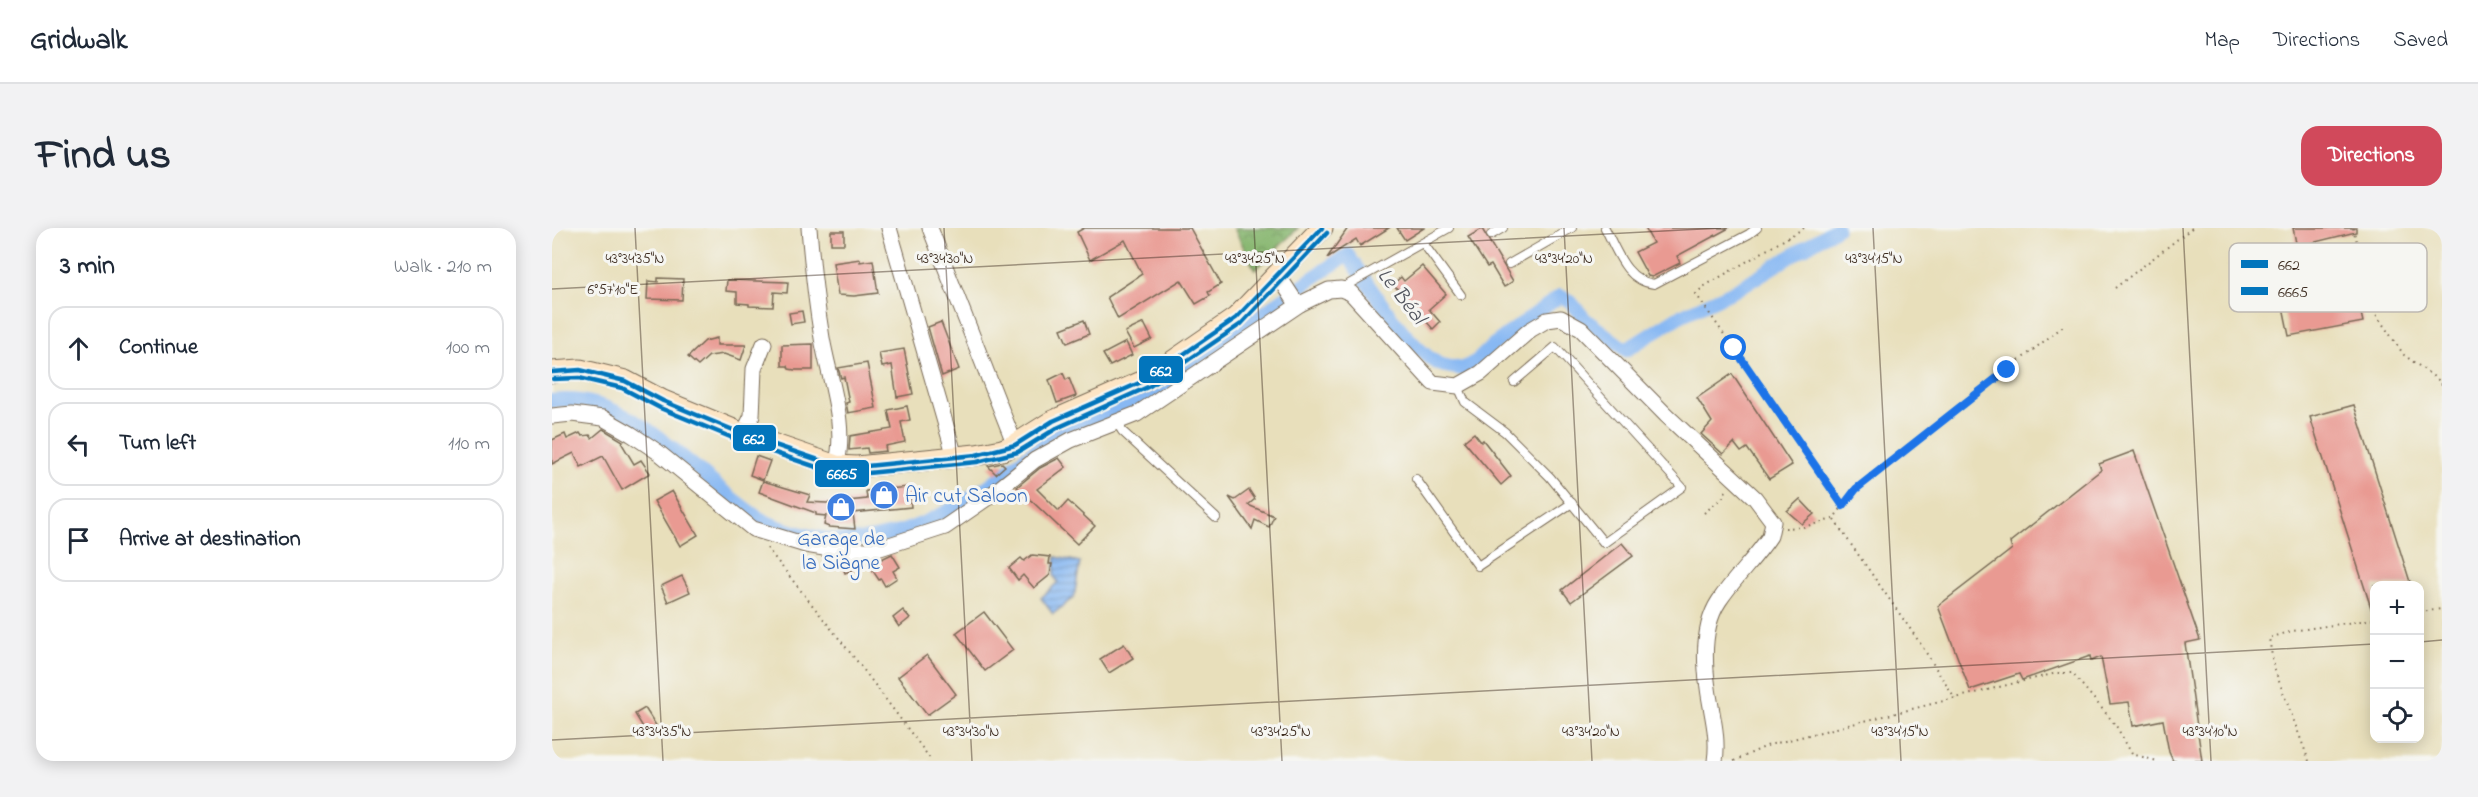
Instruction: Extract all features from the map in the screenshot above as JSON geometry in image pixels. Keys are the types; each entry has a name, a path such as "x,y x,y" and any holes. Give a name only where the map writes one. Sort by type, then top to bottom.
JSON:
{"main road":[{"path":"552,372 580,370 625,381 663,401 743,435 836,466 857,467 1002,450 1016,445 1053,421 1146,380 1236,318 1282,281 1322,228"},
{"path":"552,384 584,382 632,396 663,401"}],"street":[{"path":"809,228 819,317 837,413 841,450 836,466"},
{"path":"889,228 955,457"},
{"path":"930,228 1016,445"},
{"path":"1282,281 1297,303"},
{"path":"552,416 572,414 603,418 658,452 753,529 798,543 836,550 874,550 945,526 990,496 1035,460 1071,440 1116,420 1137,414 1297,303 1329,290 1341,289 1351,293 1433,383 1458,386 1481,372 1530,330 1547,320 1561,318 1581,329 1755,498 1770,517 1773,528 1765,544 1718,603 1709,625 1706,652 1707,686 1717,751 1715,761"},
{"path":"743,435 752,416 754,369 764,344"}],"lane":[{"path":"1341,289 1449,228"},
{"path":"1491,235 1503,228"},
{"path":"1509,264 1572,228"},
{"path":"1605,228 1627,270 1641,283 1654,285 1749,234 1756,228"},
{"path":"1423,243 1461,295"},
{"path":"1458,386 1465,402 1505,432 1550,477 1604,543 1682,487 1555,347 1514,382"},
{"path":"1116,420 1122,430 1216,518"},
{"path":"1416,478 1478,566 1572,503"}],"path":[{"path":"1803,228 1702,287 1696,294 1843,506"},
{"path":"2115,288 2192,228"},
{"path":"2375,312 2404,355 2442,385"},
{"path":"1773,528 1803,527 1833,519 1856,489 2066,324"},
{"path":"1704,513 1723,497 1732,478"},
{"path":"1833,519 1920,643 1955,699"},
{"path":"753,529 932,761"},
{"path":"2424,611 2442,609"},
{"path":"2308,761 2274,668 2269,638 2292,631 2370,620"},
{"path":"1734,761 1769,745 2046,676 2072,673 2115,724 2132,754 2157,761"}],"green space":[{"path":"1234,228 1298,228 1255,270"}],"water":[{"path":"1056,557 1080,562 1074,597 1053,614 1041,598 1058,582 1054,576"}],"building":[{"path":"1084,228 1190,228 1221,284 1208,292 1210,296 1196,304 1181,280 1118,319 1107,297 1142,274 1125,240 1090,260 1077,232"},
{"path":"1348,228 1389,228 1360,246 1356,239 1327,258"},
{"path":"1397,228 1424,228 1405,240"},
{"path":"1645,228 1729,228 1677,256 1680,263 1652,277 1648,276 1635,252 1653,243"},
{"path":"2293,228 2356,228 2356,232 2311,243 2296,243"},
{"path":"1482,229 1513,281 1504,287 1491,265 1487,267 1468,237"},
{"path":"831,231 844,231 844,244 831,244"},
{"path":"860,259 860,262 873,260 878,293 838,295 833,263"},
{"path":"1422,266 1446,294 1429,309 1440,322 1433,329 1393,284 1401,277 1404,281"},
{"path":"658,278 683,279 682,300 647,299 648,281 658,282"},
{"path":"727,280 788,282 787,293 774,292 773,307 749,306 749,304 737,303 737,292 726,291"},
{"path":"802,311 804,322 791,324 789,313"},
{"path":"2284,312 2361,312 2363,322 2289,336"},
{"path":"1084,320 1089,334 1067,343 1061,329"},
{"path":"941,322 959,369 942,376 928,327"},
{"path":"1144,323 1152,339 1134,348 1125,332"},
{"path":"717,338 717,345 746,345 741,360 724,354 709,356 698,366 688,357 705,341"},
{"path":"1126,342 1132,355 1110,366 1103,354"},
{"path":"813,344 813,370 795,370 782,366 782,345"},
{"path":"904,349 913,394 897,397 892,365 882,367 879,353"},
{"path":"867,363 876,408 848,413 846,403 849,402 844,377 841,378 838,368"},
{"path":"1063,373 1066,380 1069,378 1076,396 1057,403 1049,380"},
{"path":"1732,374 1792,465 1769,479 1747,448 1741,452 1734,443 1723,454 1701,434 1712,422 1697,398"},
{"path":"2354,405 2410,581 2370,581 2370,605 2310,417"},
{"path":"907,406 910,420 901,422 905,442 885,446 886,451 868,453 867,448 849,450 850,436 892,429 888,410"},
{"path":"603,429 623,441 622,444 634,464 641,460 650,473 622,490 603,456 581,467 574,453 552,464 552,440 565,434 567,439 580,433 582,436 590,435 592,438"},
{"path":"1474,433 1481,442 1483,440 1511,476 1501,485 1464,441"},
{"path":"2134,451 2200,640 2185,643 2202,761 2173,761 2163,720 2133,726 2129,702 2110,704 2101,657 2091,661 2090,656 2022,680 2019,674 1970,690 1938,606 2012,549 2010,542 2101,470 2099,464"},
{"path":"756,456 770,461 763,480 750,475"},
{"path":"1059,458 1066,467 1037,489 1059,511 1068,501 1095,526 1077,544 1017,487 1040,468"},
{"path":"1002,463 1005,466 996,474 988,466"},
{"path":"763,481 810,495 807,502 827,503 867,499 866,491 909,487 911,507 853,513 855,529 829,527 824,525 826,516 816,515 816,513 759,492"},
{"path":"1249,490 1255,499 1248,505 1274,516 1269,527 1255,520 1252,529 1229,497 1235,500"},
{"path":"672,491 698,535 680,546 654,501"},
{"path":"1800,499 1814,514 1802,524 1787,511"},
{"path":"1622,543 1633,556 1571,602 1562,590"},
{"path":"892,554 900,567 893,571 897,578 885,586 869,565"},
{"path":"1032,555 1050,557 1049,564 1052,564 1050,575 1034,588 1023,575 1018,580 1009,568 1021,558 1024,561"},
{"path":"840,560 859,560 862,566 845,573"},
{"path":"682,576 690,592 668,602 661,586"},
{"path":"903,610 910,618 899,627 893,618"},
{"path":"984,612 1013,650 985,671 956,633"},
{"path":"1124,644 1133,658 1109,673 1100,659"},
{"path":"927,655 956,694 927,715 898,677"},
{"path":"645,708 657,727 647,734 635,714"}],"waterway":[{"name":"Le Béal","path":"552,401 581,401 609,408 635,422 661,439 733,499 769,523 816,537 839,540 885,536 907,530 949,511 988,486 1053,438 1073,427 1124,408 1149,395 1348,255 1389,314 1415,344 1439,364 1462,369 1478,360 1493,345 1560,296 1570,301 1585,319 1626,350 1678,317 1734,291 1837,228"}],"transit line":[{"name":"662","path":"552,372 580,370 625,381 663,401 743,434 836,466 857,467 976,455 1015,445 1053,421 1146,380 1236,318 1322,228"},
{"name":"6665","path":"553,379 579,378 622,388 660,408 740,441 834,473 858,474 977,462 1018,452 1057,428 1150,386 1241,324 1327,233"}],"place":[{"name":"Air cut Saloon","path":"884,495"},
{"name":"Garage de la Siagne","path":"841,507"}],"route":[{"path":"1734,348 1843,506 1856,489 2007,370"}]}
